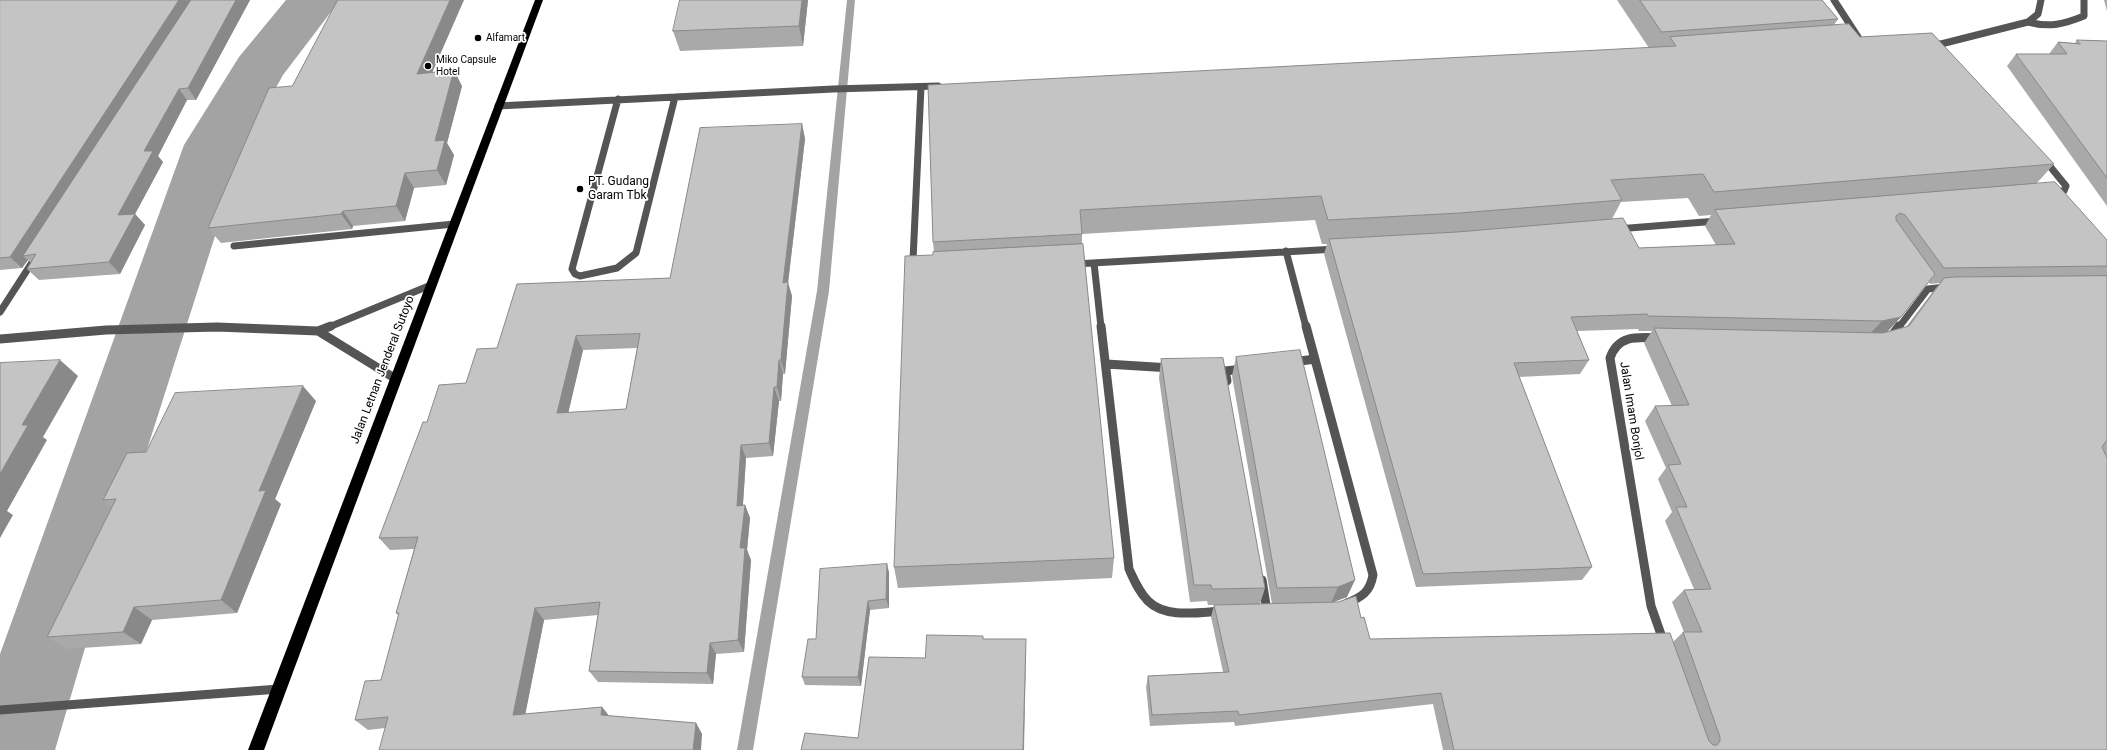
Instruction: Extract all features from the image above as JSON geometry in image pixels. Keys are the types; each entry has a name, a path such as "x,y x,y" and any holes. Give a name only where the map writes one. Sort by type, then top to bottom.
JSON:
{"highway":[{"name":"Jalan Letnan Jenderal Sutoyo","path":"256,750 539,0"}],"street":[{"path":"1834,0 1861,41 1853,42"},
{"path":"1926,43 1941,44 2028,22 2038,14 2040,0"},
{"path":"2028,22 2047,28 2058,26 2084,16 2084,0"},
{"path":"1941,44 1946,50"},
{"path":"921,86 913,260 917,266 924,269"},
{"path":"498,106 833,89 945,86"},
{"path":"618,99 572,269 575,274 580,276 614,271 628,262 636,253 675,97"},
{"path":"2037,151 2066,186 2064,191 2044,193"},
{"path":"1610,229 1728,220"},
{"path":"234,246 454,224"},
{"path":"1065,265 1341,248"},
{"path":"1286,252 1373,575 1371,588 1359,599 1339,606"},
{"path":"0,312 38,254"},
{"path":"1094,263 1129,569 1140,590 1152,605 1168,612 1229,611"},
{"path":"0,339 106,330 217,327 318,331 431,284"},
{"path":"1882,340 1891,337 1923,294 1926,286 1956,287"},
{"path":"318,331 396,378"},
{"name":"Jalan Imam Bonjol","path":"1666,338 1635,337 1620,341 1612,348 1610,358 1651,606 1666,649"},
{"path":"1285,363 1315,359"},
{"path":"1106,364 1178,369"},
{"path":"1228,387 1221,371 1255,367"},
{"path":"1261,572 1267,611"},
{"path":"0,710 279,689"}],"building":[{"path":"0,0 179,0 10,257 0,258"},
{"path":"191,0 236,0 188,88 179,89 144,151 153,151 118,215 135,214 109,262 27,269 36,254 23,256"},
{"path":"338,0 450,0 417,74 454,70 435,141 445,140 437,170 405,173 396,206 343,211 341,214 208,228 269,88 292,86"},
{"path":"680,0 802,0 799,26 673,31"},
{"path":"1640,0 1822,0 1838,19 1662,32"},
{"path":"1849,24 1860,37 1932,33 2054,164 1714,192 1703,174 1611,180 1622,200 1460,213 1328,220 1321,196 1080,210 1082,234 933,242 928,85 1676,46 1670,37"},
{"path":"2077,40 2107,41 2107,178 2016,54 2067,54 2058,42 2080,44"},
{"path":"802,124 783,283 788,282 781,360 779,360 777,387 774,387 769,443 741,445 737,506 745,505 740,548 745,548 738,640 710,643 707,673 589,671 600,602 535,608 513,715 602,707 601,715 696,723 693,750 379,750 388,717 355,720 365,681 381,680 399,613 396,613 418,537 379,538 423,422 427,422 439,385 466,383 477,349 497,348 517,284 670,278 700,128","holes":["640,334 626,409 557,413 576,336"]},
{"path":"2055,182 2107,240 2107,266 1944,268 1905,215 1900,213 1896,216 1896,220 1935,274 1901,317 1882,321 1648,316 1647,314 1571,317 1589,360 1514,363 1592,567 1423,574 1329,239 1457,232 1623,218 1639,248 1735,244 1715,210"},
{"path":"1083,244 1114,558 894,567 905,256 933,255 933,252"},
{"path":"2107,276 2107,441 2102,447 2107,458 2107,750 1454,750 1441,693 1239,715 1238,711 1152,715 1148,676 1229,672 1214,605 1338,602 1356,596 1361,618 1364,617 1370,639 1670,633 1709,741 1713,745 1717,745 1720,741 1720,737 1683,632 1702,632 1684,590 1711,589 1676,507 1687,507 1668,465 1681,464 1655,406 1689,405 1654,328 1883,333 1909,326 1944,278"},
{"path":"1300,350 1355,580 1338,587 1277,588 1236,357"},
{"path":"1223,358 1265,588 1212,589 1211,585 1194,585 1161,359"},
{"path":"60,360 22,425 28,425 0,474 0,363"},
{"path":"303,386 259,491 266,490 221,600 134,607 123,632 47,637 116,499 103,500 127,453 146,452 175,393"},
{"path":"887,564 886,599 868,601 858,677 802,677 808,639 816,639 820,569"},
{"path":"927,635 983,636 983,639 1026,639 1023,750 801,750 805,733 858,738 869,657 925,658"}],"waterway":[{"path":"11,750 60,597 214,145 259,69 314,0"},
{"path":"745,750 823,291 851,0"}],"place":[{"name":"Alfamart","path":"478,38"},
{"name":"Miko Capsule Hotel","path":"428,66"},
{"name":"PT. Gudang Garam Tbk","path":"580,189"}]}
